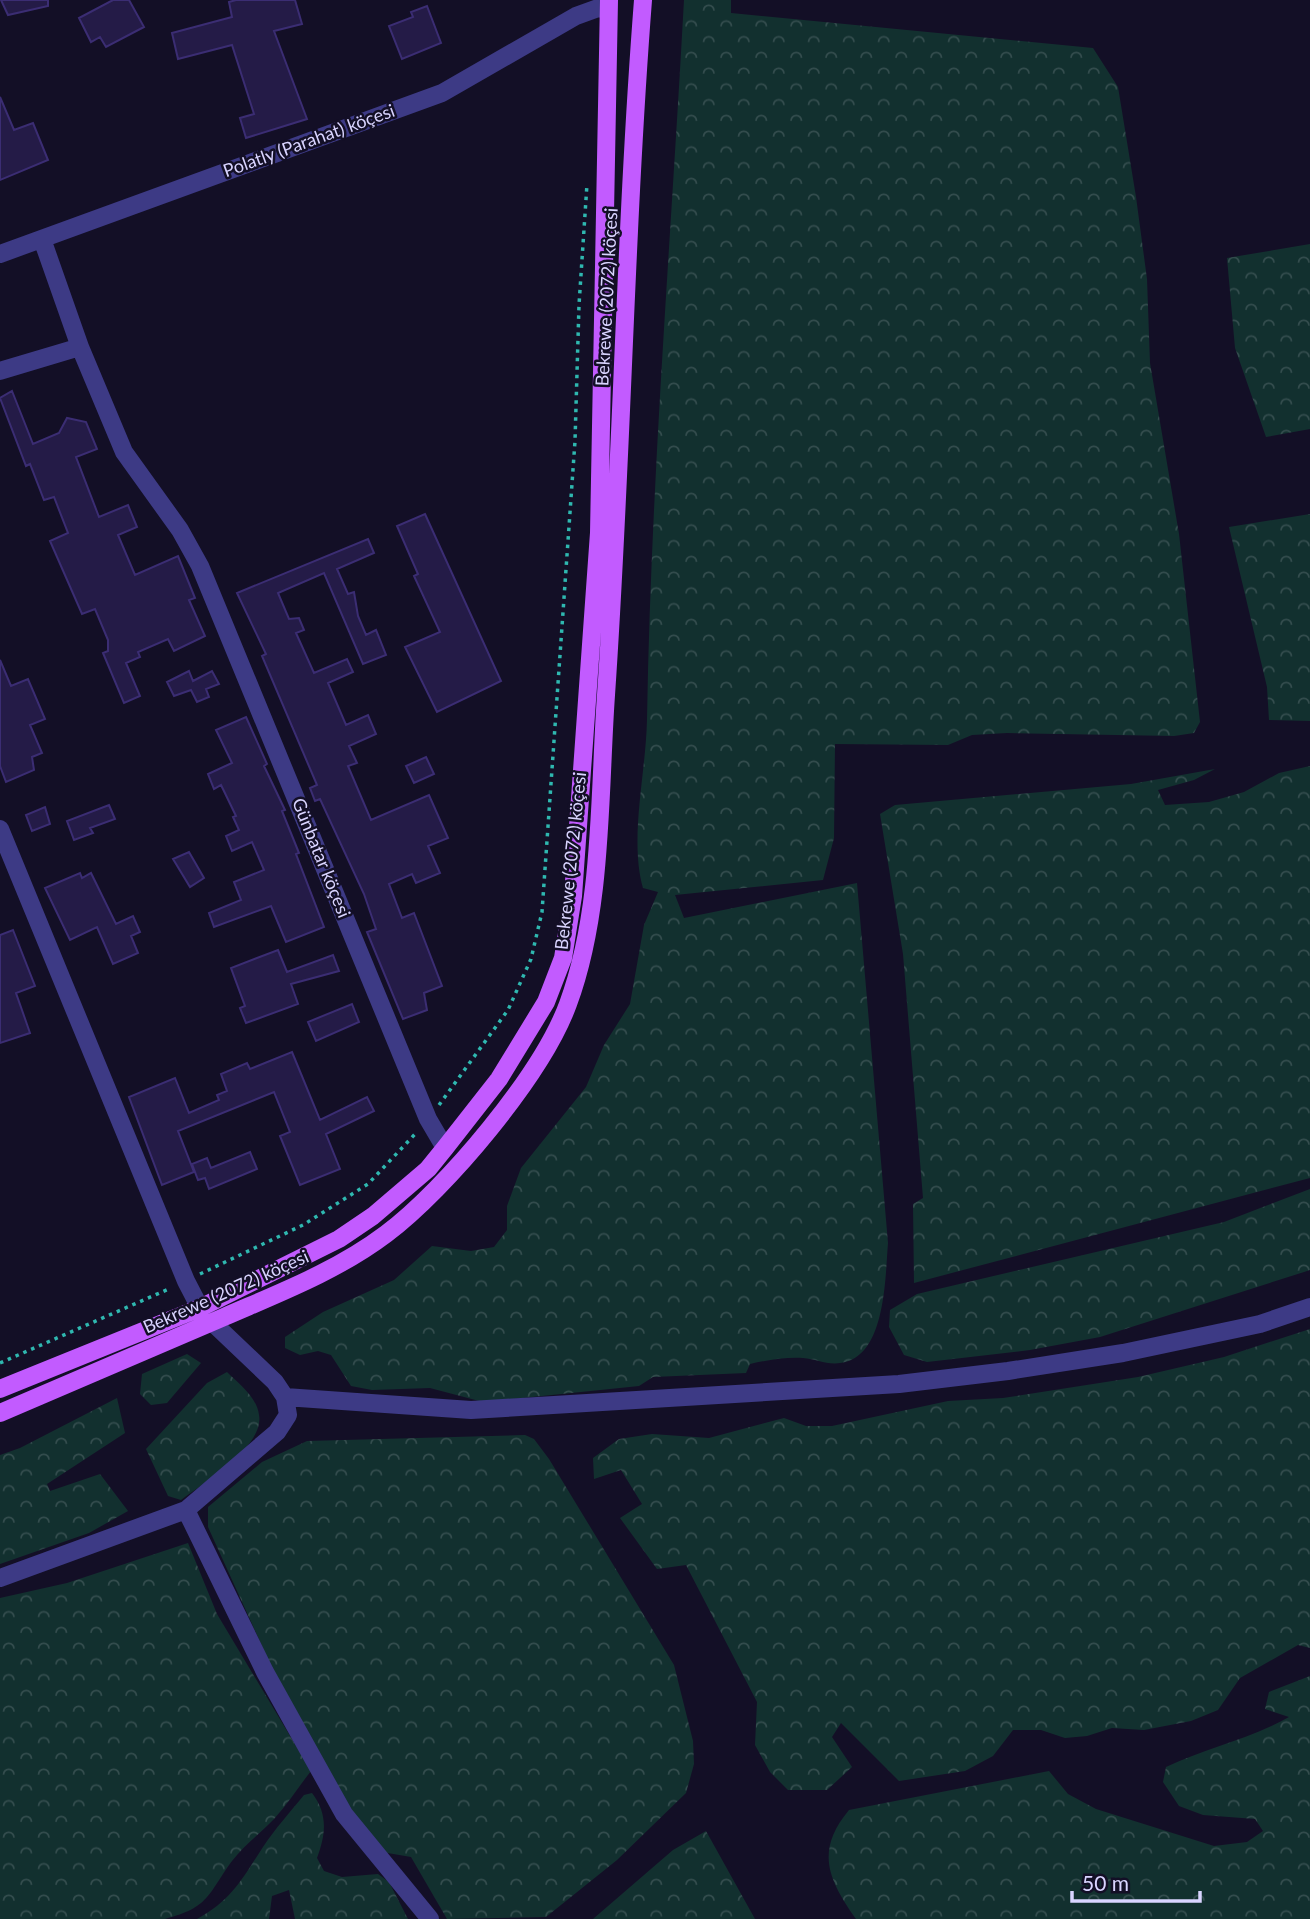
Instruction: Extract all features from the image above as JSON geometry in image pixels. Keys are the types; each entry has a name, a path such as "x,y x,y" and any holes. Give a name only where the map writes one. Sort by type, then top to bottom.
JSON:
{"main road":[{"name":"Bekrewe (2072) köçesi","path":"0,1413 311,1279 387,1233 442,1184 481,1139 544,1050 567,1009 578,973 592,899 615,559 643,0"},
{"name":"Bekrewe (2072) köçesi","path":"0,1389 200,1308 339,1239 373,1216 428,1169 445,1149 499,1079 546,1002 563,958 573,895 599,533 609,5"}],"street":[{"name":"Polatly (Parahat) köçesi","path":"0,254 442,93 576,16 609,5"},
{"name":"Günbatar köçesi","path":"42,239 80,346 124,452 180,530 200,566 428,1119 445,1149"},
{"path":"0,372 80,346"},
{"path":"0,828 186,1281 200,1308"},
{"path":"285,1397 471,1410 899,1384 1123,1353 1260,1324 1310,1307"},
{"path":"0,1578 186,1510 277,1432 288,1415 285,1397 275,1382 212,1322"},
{"path":"186,1510 265,1672 344,1814 430,1919"}],"path":[{"path":"0,1363 186,1281 303,1225 368,1184 428,1119 508,1010 531,960 542,912 575,440 579,305 587,183"}],"green space":[{"path":"684,0 731,0 731,13 1093,48 1118,87 1136,197 1147,279 1150,363 1179,534 1200,722 1194,733 1174,736 1007,733 972,735 948,745 835,744 834,838 823,880 675,895 684,918 857,883 888,1243 884,1295 875,1332 855,1358 840,1363 803,1358 776,1359 750,1364 746,1373 653,1377 639,1386 483,1402 430,1388 372,1390 351,1386 331,1355 318,1351 300,1355 285,1348 285,1337 323,1312 394,1280 432,1246 471,1251 494,1247 507,1230 507,1206 521,1168 586,1087 604,1045 630,1004 644,925 658,892 643,888 639,869 638,827 646,740 657,450"},
{"path":"1310,244 1310,429 1266,437 1235,348 1227,258"},
{"path":"1310,514 1310,721 1269,720 1267,687 1229,527"},
{"path":"1310,766 1310,1178 914,1283 913,1204 923,1198 903,954 880,814 895,805 1131,784 1215,769 1194,780 1158,790 1165,805 1209,802 1244,792 1279,773"},
{"path":"1310,1189 1310,1270 1304,1272 1100,1337 1030,1350 927,1362 904,1355 889,1327 890,1310 917,1294 1224,1222"},
{"path":"1310,1329 1310,1648 1298,1645 1240,1678 1218,1710 1191,1721 1144,1730 1112,1728 1087,1736 1065,1738 1041,1730 1013,1730 993,1756 965,1771 899,1781 841,1723 832,1737 852,1767 827,1790 788,1790 770,1772 755,1745 757,1702 686,1565 657,1569 620,1518 642,1504 621,1470 594,1479 593,1458 619,1439 652,1434 709,1438 784,1418 806,1426 832,1426 948,1401 1003,1398 1138,1377 1224,1357"},
{"path":"187,1354 201,1363 167,1403 151,1405 140,1394 142,1374"},
{"path":"227,1372 255,1402 259,1415 258,1427 243,1451 217,1474 181,1500 168,1496 146,1449 207,1383"},
{"path":"117,1398 125,1433 47,1484 50,1491 100,1474 128,1511 89,1533 0,1564 0,1455 20,1448"},
{"path":"525,1435 534,1439 549,1459 674,1665 693,1741 694,1764 686,1793 617,1860 546,1917 447,1919 411,1857 382,1852 364,1832 325,1767 272,1668 208,1527 208,1507 262,1462 307,1441"},
{"path":"188,1543 217,1614 311,1771 279,1813 237,1855 206,1898 191,1910 165,1919 0,1919 0,1598 67,1583"},
{"path":"1310,1676 1310,1919 856,1919 838,1891 829,1865 829,1852 838,1825 849,1810 1049,1771 1068,1794 1096,1809 1214,1846 1247,1842 1263,1831 1255,1819 1203,1815 1179,1806 1163,1782 1166,1767 1289,1717 1265,1709 1269,1692"},
{"path":"312,1793 323,1816 324,1832 317,1858 324,1871 342,1877 378,1874 389,1882 408,1919 295,1919 289,1890 272,1896 269,1919 197,1919 228,1896 304,1795"},
{"path":"706,1831 755,1919 593,1919 673,1850"}],"building":[{"path":"1,0 48,0 48,6 8,15"},
{"path":"113,0 129,0 144,27 106,47 100,37 91,42 79,18"},
{"path":"295,0 302,24 274,31 307,119 246,138 240,118 254,114 232,45 178,59 172,33 232,17 229,2"},
{"path":"427,6 441,43 402,59 389,26 413,17 411,12"},
{"path":"0,97 14,130 33,123 48,160 0,180"},
{"path":"12,391 33,444 59,433 67,418 86,422 97,449 76,457 99,517 128,505 137,527 118,535 135,575 178,556 195,598 189,600 205,636 174,651 168,639 138,652 140,657 126,663 140,696 124,703 103,653 108,651 108,640 95,609 82,614 50,541 68,533 54,497 44,500 30,464 26,466 0,398"},
{"path":"425,514 501,681 437,712 405,647 440,632 414,576 418,574 397,526"},
{"path":"368,539 374,553 337,569 348,594 354,592 358,616 366,635 376,630 386,655 363,664 324,573 278,593 289,619 299,618 304,630 296,633 314,673 347,659 353,672 328,683 346,725 368,715 376,734 349,746 357,763 348,766 371,820 429,795 448,838 428,846 440,873 416,883 412,874 389,884 402,918 414,913 442,986 424,993 427,1010 403,1019 367,932 376,929 364,894 320,799 315,801 310,788 317,785 262,656 266,654 237,593"},
{"path":"0,660 11,686 28,679 45,719 30,725 42,753 32,757 34,770 6,782 0,766"},
{"path":"189,671 193,681 212,671 219,684 206,689 209,697 197,702 191,690 174,696 167,682"},
{"path":"246,717 267,764 264,766 285,810 282,811 299,853 296,854 324,927 286,942 271,906 214,927 209,913 241,900 234,882 264,870 252,842 232,851 226,836 239,830 233,817 236,816 221,785 214,789 208,774 232,763 216,730"},
{"path":"426,757 434,774 414,783 406,766"},
{"path":"109,805 115,819 90,828 93,833 74,840 67,821"},
{"path":"45,807 50,824 32,831 26,815"},
{"path":"189,852 204,878 190,887 173,859"},
{"path":"80,873 82,878 91,873 116,924 133,916 140,932 131,936 138,953 113,964 97,927 70,940 45,888"},
{"path":"13,930 35,986 16,993 30,1033 0,1043 0,935"},
{"path":"278,950 287,972 333,955 339,971 291,984 298,1004 246,1023 240,1008 245,1006 231,968"},
{"path":"352,1004 359,1022 316,1041 308,1022"},
{"path":"292,1052 320,1120 367,1097 374,1111 326,1134 340,1169 300,1185 280,1136 290,1132 274,1092 178,1131 194,1172 162,1185 129,1097 175,1078 189,1113 219,1100 217,1095 227,1091 221,1074 247,1063 250,1069"},
{"path":"250,1152 257,1169 209,1189 205,1178 198,1180 192,1164 207,1158 211,1168"}]}
